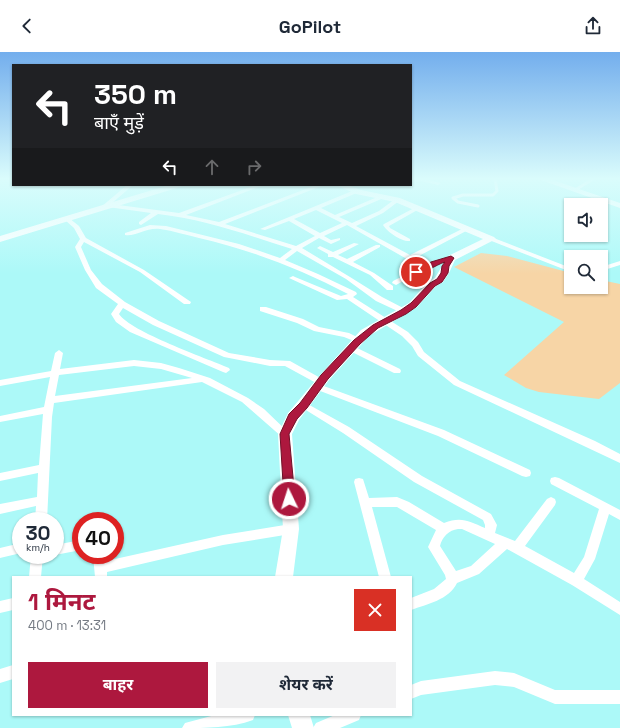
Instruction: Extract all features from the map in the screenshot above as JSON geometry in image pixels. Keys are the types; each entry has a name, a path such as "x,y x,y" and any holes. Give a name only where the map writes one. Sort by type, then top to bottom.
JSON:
{"street":[{"path":"0,239 94,211"},
{"path":"141,211 177,215 185,224 219,230 240,246 281,260 317,275 405,334 415,344 421,354 457,383 591,444 620,459"},
{"path":"169,218 190,211"},
{"path":"219,230 263,211"},
{"path":"263,229 311,211"},
{"path":"322,211 426,267"},
{"path":"334,217 349,211"},
{"path":"281,260 296,248 319,235 349,225 383,211"},
{"path":"408,240 388,229 386,225 413,211"},
{"path":"424,211 491,240 564,267"},
{"path":"141,223 156,212"},
{"path":"67,219 77,227 83,239 142,271 187,302"},
{"path":"288,220 331,242"},
{"path":"127,234 161,225 185,224 219,230 296,248 308,253 364,289 404,312"},
{"path":"410,258 466,229"},
{"path":"83,239 78,248 88,270 99,286 122,304 156,323 227,355 270,363 287,363 319,385 442,432 526,473"},
{"path":"308,253 338,239"},
{"path":"320,248 393,285 426,267 451,258 491,240"},
{"path":"320,261 356,244"},
{"path":"347,262 378,246"},
{"path":"284,576 291,529 284,434 293,417 304,406 319,385 355,344 376,326 404,312 413,305 432,284 439,280 451,258"},
{"path":"608,267 620,263"},
{"path":"293,278 343,299 364,289"},
{"path":"122,304 115,314 119,320 133,330 226,370"},
{"path":"263,309 300,321 317,329 346,335 355,344 397,371"},
{"path":"42,512 49,405 59,353"},
{"path":"0,383 55,373 134,362 146,362 171,368 223,388 246,400 284,434"},
{"path":"0,419 49,405 201,380"},
{"path":"304,406 346,430 418,479 480,512 491,522 489,536"},
{"path":"0,477 45,468"},
{"path":"555,481 620,515"},
{"path":"359,482 385,576"},
{"path":"0,509 43,500"},
{"path":"365,503 397,502 405,505 444,529"},
{"path":"517,548 551,502"},
{"path":"576,580 589,559 605,508"},
{"path":"412,604 446,590 452,583 453,578 434,546 437,537 444,529 455,522 463,524 517,548 576,580 620,608"},
{"path":"101,572 223,540 291,529"},
{"path":"453,578 475,570 505,543"},
{"path":"0,553 12,550"},
{"path":"35,576 36,564"},
{"path":"0,607 12,604"},
{"path":"0,676 12,672"},
{"path":"412,692 421,688 495,678 514,680 555,697 580,698 620,696"},
{"path":"190,728 244,716"},
{"path":"299,716 303,728"},
{"path":"321,728 351,716"}],"shaded area":[{"path":"481,253 507,256 564,271 564,294 608,294 608,281 620,284 620,383 599,399 539,392 526,388 504,375 564,322 454,267"}],"route":[{"path":"289,499 284,434 293,417 304,406 325,377 357,342 376,326 404,312 413,305 432,284 439,280 446,270 447,262 451,258 433,263 416,272"}]}
